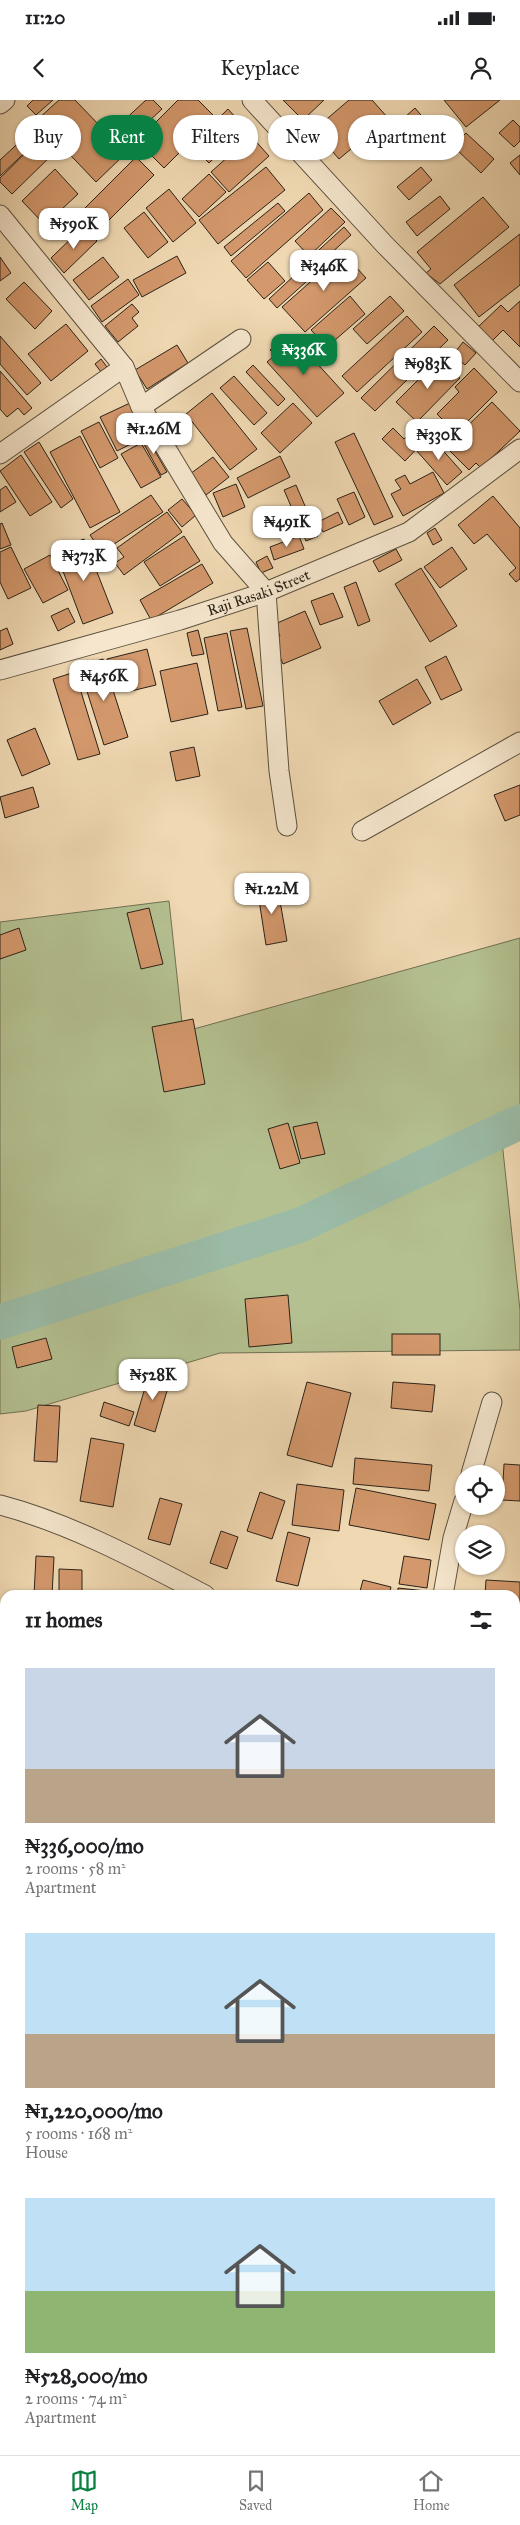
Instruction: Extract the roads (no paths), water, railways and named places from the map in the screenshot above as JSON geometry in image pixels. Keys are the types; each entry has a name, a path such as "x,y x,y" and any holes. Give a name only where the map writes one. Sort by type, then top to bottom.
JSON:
{"street":[{"path":"0,104 5,100"},
{"path":"252,100 385,245 520,382"},
{"path":"0,215 124,367 141,407 223,543 266,592 279,771 287,826"},
{"path":"141,407 241,339"},
{"path":"0,454 124,367"},
{"name":"Raji Rasaki Street","path":"0,670 180,620 266,592 408,532 520,449"},
{"path":"362,831 520,742"},
{"path":"474,1465 492,1402"},
{"path":"0,1505 35,1514 100,1543 195,1590"},
{"path":"444,1590 453,1538 460,1515"}],"waterway":[{"path":"0,1322 300,1225 520,1122"}]}
